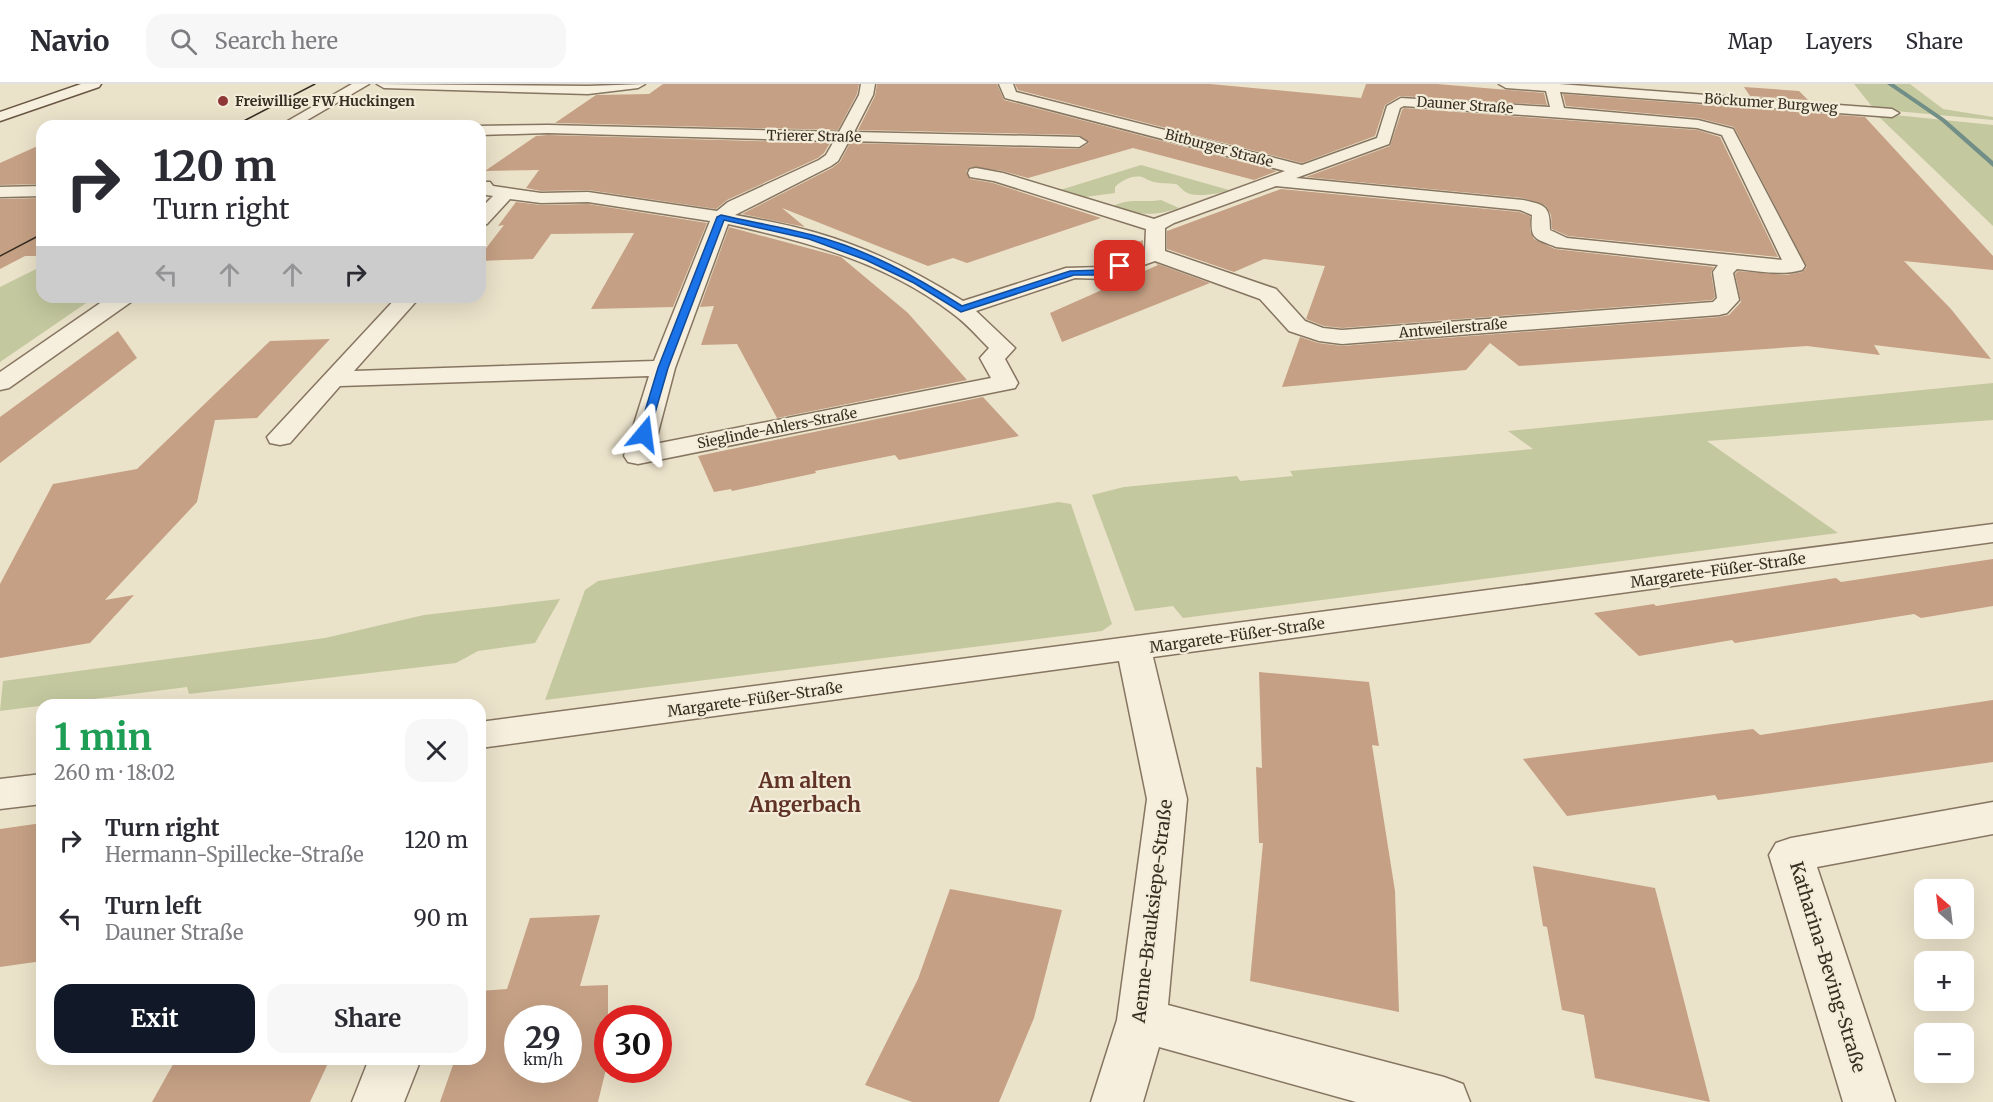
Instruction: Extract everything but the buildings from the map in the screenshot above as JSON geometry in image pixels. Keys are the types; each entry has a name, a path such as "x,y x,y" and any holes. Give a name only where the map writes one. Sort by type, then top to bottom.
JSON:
{"street":[{"path":"0,117 94,84"},
{"path":"297,120 362,84"},
{"path":"384,84 588,90 638,84"},
{"path":"721,217 734,206 825,163 845,136 866,95 868,84"},
{"name":"Bitburger Straße","path":"1006,84 1010,95 1302,170"},
{"name":"Böckumer Burgweg","path":"1506,84 1892,113"},
{"path":"1706,84 1716,99"},
{"path":"1552,87 1558,112 1698,124 1728,132 1795,266 1773,267 1732,262"},
{"path":"576,102 588,90"},
{"name":"Dauner Straße","path":"1156,226 1167,219 1384,141 1394,106 1401,102 1558,112"},
{"path":"548,129 562,115"},
{"path":"1024,158 1135,126"},
{"name":"Trierer Straße","path":"486,130 548,129 1079,142"},
{"path":"486,190 541,198 588,197 721,217 811,237 869,258 918,281 961,309 1073,272 1103,273 1155,254 1156,226 997,177 976,173 1003,164"},
{"name":"Dauner Straße","path":"1274,182 1523,205 1541,212 1540,233 1563,243 1699,256 1732,262"},
{"path":"486,185 503,183 533,184 570,189 588,197"},
{"path":"0,192 36,191"},
{"path":"486,214 505,194"},
{"name":"Sieglinde-Ahlers-Straße","path":"721,217 663,368 638,456 1006,383 992,358 1003,348 961,309"},
{"name":"Antweilerstraße","path":"1155,254 1268,294 1297,326 1319,334 1342,338 1719,308 1728,300 1723,272 1732,262"},
{"path":"0,383 114,303"},
{"path":"280,437 404,303"},
{"path":"334,379 663,368"},
{"name":"Margarete-Füßer-Straße","path":"486,734 1993,533"},
{"name":"Aenne-Brauksiepe-Straße","path":"1117,1102 1142,1020 1167,799 1134,649"},
{"path":"0,794 36,790"},
{"name":"Katharina-Beving-Straße","path":"1869,1102 1791,855 1993,818"},
{"path":"1142,1020 1444,1102"},
{"path":"378,1102 393,1065"}],"green space":[{"path":"1854,84 1910,84 1943,109 1993,117 1993,120 1874,109"},
{"path":"1875,113 1993,125 1993,226"},
{"path":"1141,165 1229,190 1198,195 1187,193 1176,184 1157,183 1143,177 1131,177 1115,187 1115,193 1085,197 1060,190"},
{"path":"1161,200 1179,208 1146,214 1114,206 1125,202"},
{"path":"36,269 36,303 86,303 0,362 0,287"},
{"path":"1993,383 1993,420 1707,441 1838,533 1183,618 1173,606 1135,611 1092,495 1124,487 1237,476 1240,481 1293,476 1290,471 1533,449 1508,431"},
{"path":"1058,502 1071,504 1112,624 1102,631 545,700 585,590 598,581"},
{"path":"560,599 535,643 478,651 456,663 189,694 187,687 94,699 36,699 36,706 0,711 3,681 325,638 424,615"}],"waterway":[{"path":"1890,84 1943,120 1993,165"}],"tram line":[{"path":"246,120 315,84"},
{"path":"0,256 36,237"}],"place":[{"name":"Freiwillige FW Huckingen","path":"223,101"}],"district":[{"name":"Am alten Angerbach","path":"805,792"}],"route":[{"path":"644,434 663,368 721,217 811,237 869,258 918,281 961,309 1073,272 1103,273 1120,266"}]}
